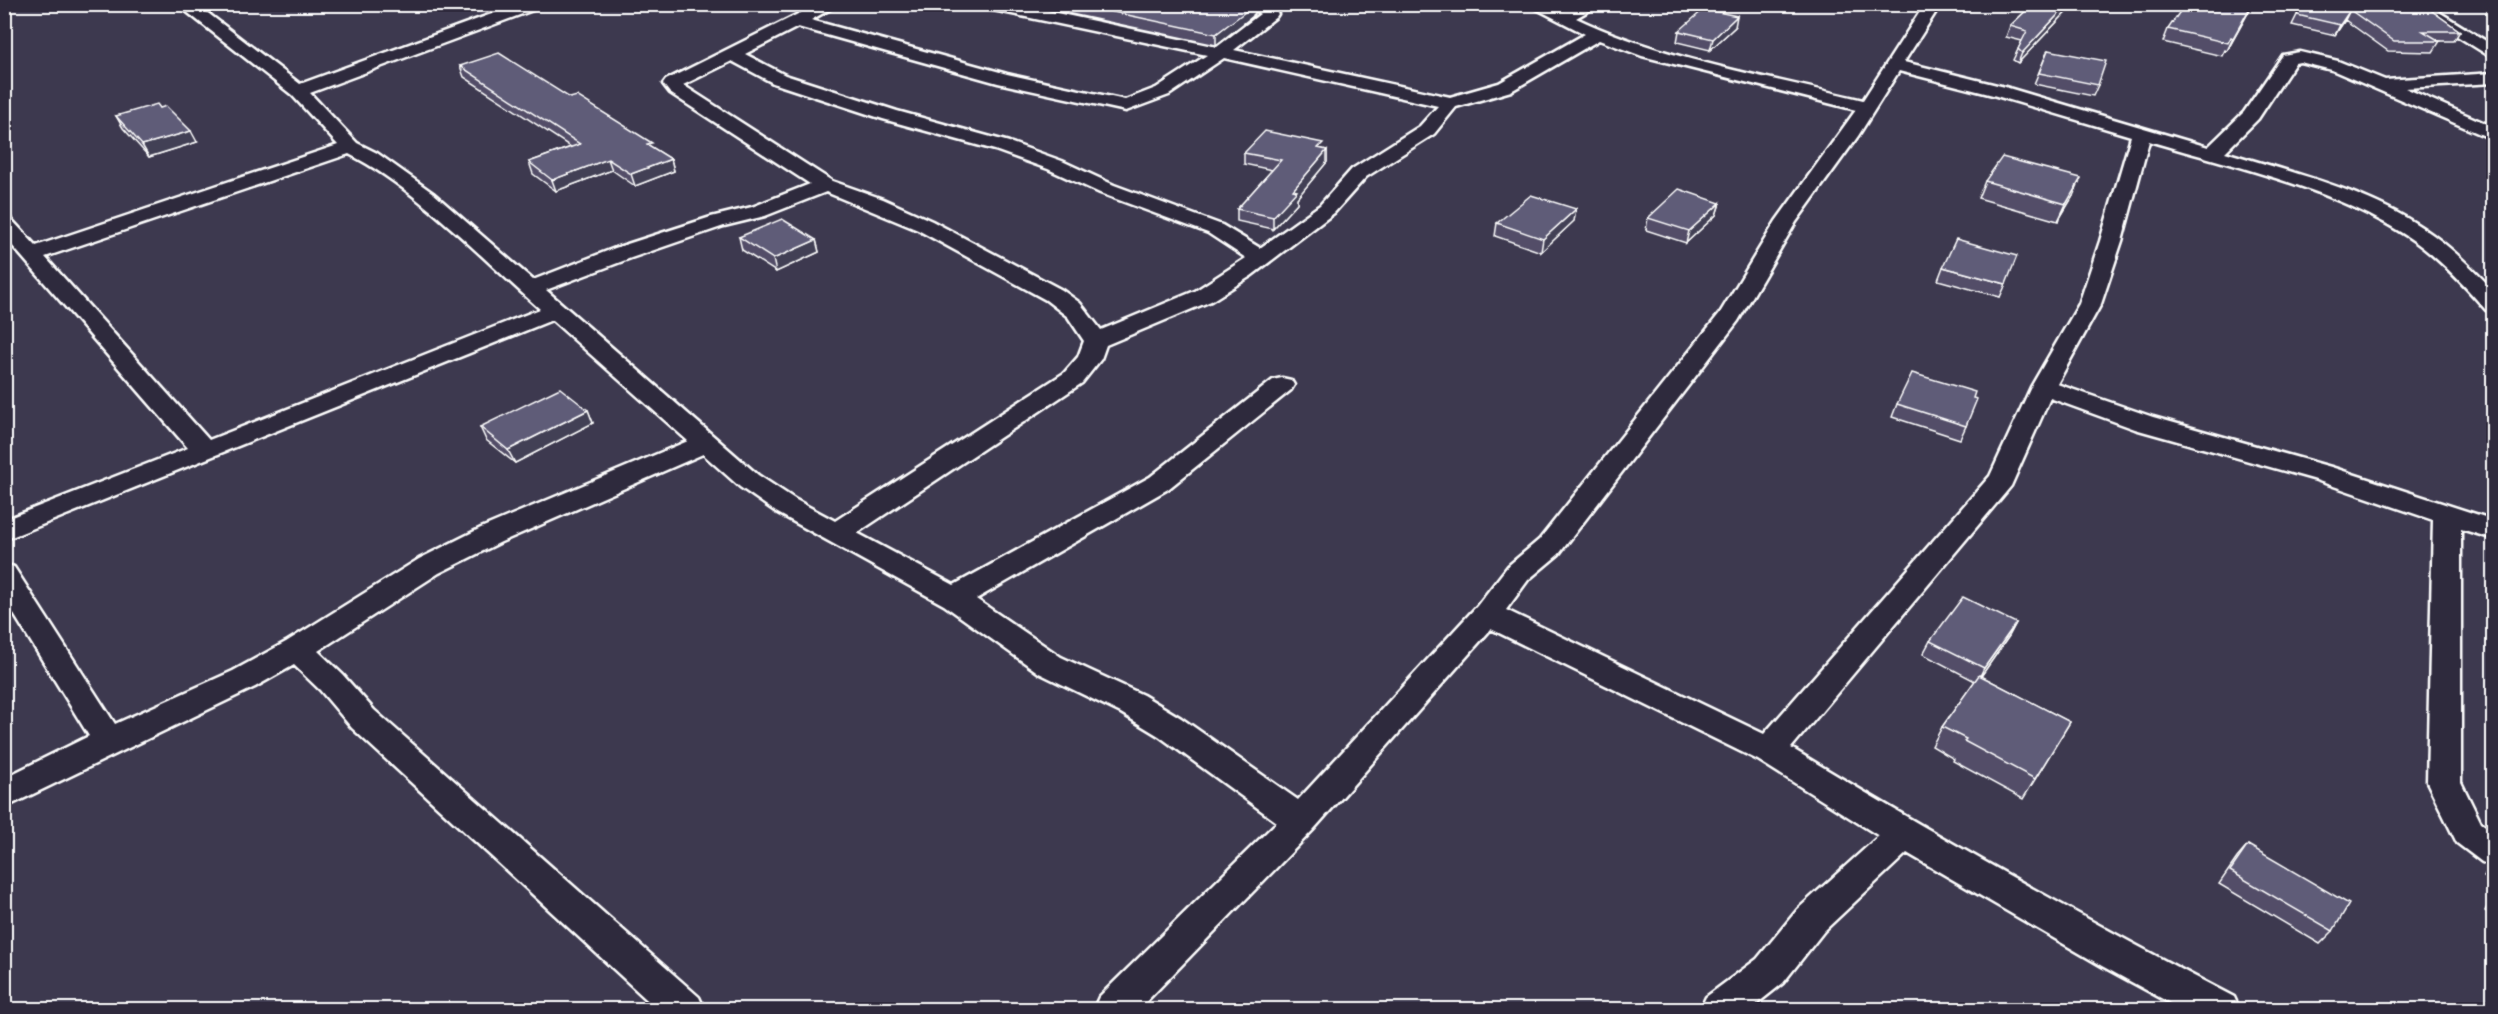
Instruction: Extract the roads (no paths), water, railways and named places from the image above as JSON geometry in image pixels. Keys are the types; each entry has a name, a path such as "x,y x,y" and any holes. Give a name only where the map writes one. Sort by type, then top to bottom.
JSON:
{"street":[{"path":"185,4 298,91 350,147 370,157 426,197 749,481 786,506 954,598 1050,665 1132,704 1170,727 1301,820"},
{"path":"298,91 535,4"},
{"path":"831,4 672,84 676,89 825,185 913,220 973,250 1070,306 1088,326 1096,341"},
{"path":"988,4 1217,54 1348,79 1450,103 1505,87 1597,34"},
{"path":"798,22 1004,79 1126,106 1139,103 1167,88 1270,14 1257,4"},
{"path":"1535,4 1597,34 1648,52 1867,107"},
{"path":"1564,17 1592,4"},
{"path":"1112,1010 1301,820 1487,614 1518,573 1549,547 1730,316 1786,221 1849,136 1933,4"},
{"path":"2414,4 2493,54"},
{"path":"733,53 779,79 890,115 1002,146 1055,165 1107,189 1215,229 1261,258"},
{"path":"2211,154 2251,115 2264,92 2289,58 2317,59 2383,85 2493,134"},
{"path":"1894,65 2008,94 2309,183 2358,201 2403,224 2484,282 2493,305"},
{"path":"2383,85 2493,78"},
{"path":"837,532 1073,378 1089,359 1096,341 1203,296 1261,258 1326,209 1359,173 1427,130 1450,103"},
{"path":"1769,751 2002,480 2043,387 2090,303 2111,241 2114,223 2141,135"},
{"path":"32,254 350,147"},
{"path":"532,288 718,220 758,212 825,185"},
{"path":"4,223 204,450"},
{"path":"4,531 555,311"},
{"path":"954,598 1159,483 1282,385"},
{"path":"2043,387 2145,423 2322,473 2493,530"},
{"path":"4,794 109,741 244,679 297,650 429,566 490,535 707,443"},
{"path":"2447,514 2444,782 2469,833 2493,852"},
{"path":"4,574 109,741"},
{"path":"1487,614 1769,751 1904,834 2115,954 2221,1010"},
{"path":"297,650 331,682 363,719 686,1010"},
{"path":"1719,1010 1770,971 1812,920 1904,834"}]}
